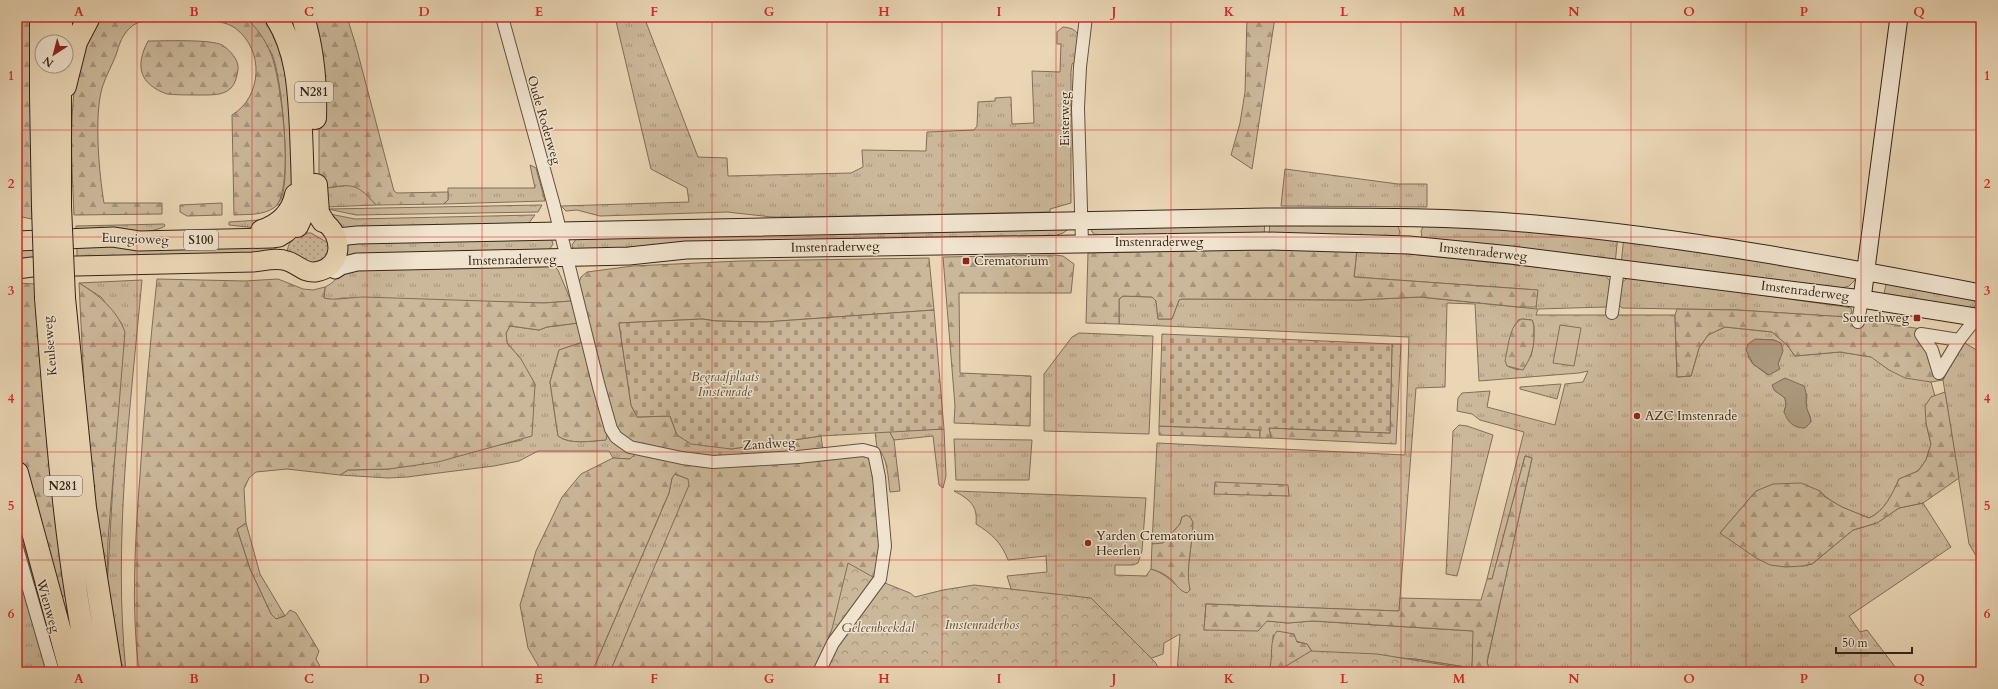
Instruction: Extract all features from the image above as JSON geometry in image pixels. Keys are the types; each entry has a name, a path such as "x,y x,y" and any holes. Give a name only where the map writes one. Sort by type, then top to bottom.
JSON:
{"highway":[{"name":"Keulseweg","path":"41,17 65,510 74,582 90,672"},
{"path":"61,17 61,34"},
{"name":"N281","path":"60,109 76,42 89,17"},
{"name":"N281","path":"276,17 287,36 292,50 298,81 303,210 292,229"},
{"name":"N281","path":"303,17 313,64 316,202 318,213 331,229"},
{"name":"Keulseweg","path":"51,206 60,109 60,74"},
{"name":"N281","path":"262,231 274,227 286,217 295,201 297,181 302,169"},
{"name":"Keulseweg","path":"55,298 85,508 111,672"},
{"path":"17,473 71,672"}],"main road":[{"name":"S100","path":"292,229 312,225 326,234 331,229"},
{"name":"Euregioweg","path":"21,240 113,237 139,241 271,238 279,236 292,229"},
{"path":"292,229 281,242 284,264 297,277 310,280 324,278 335,270"},
{"name":"S100","path":"284,264 289,261 303,270 320,270 330,264 337,254 331,229"},
{"name":"S100","path":"113,237 187,232 262,231"},
{"name":"Euregioweg","path":"22,267 254,262 284,264"}],"street":[{"name":"Oude Roderweg","path":"502,17 567,259"},
{"name":"Eisterweg","path":"1082,243 1078,108 1080,67 1086,17"},
{"path":"1858,322 1866,272 1899,17"},
{"name":"Imstenraderweg","path":"331,229 357,235 1267,217 1410,217 1533,224 1656,237 1981,293"},
{"name":"Imstenraderweg","path":"335,270 341,266 356,262 567,259 629,256 686,250 1266,241 1409,245 1511,255 1862,298 1980,316"},
{"name":"Zandweg","path":"567,259 612,429 623,443 630,447 682,458 713,462 798,457 863,450 874,454 879,477 885,546 880,579 833,643 820,672"},
{"path":"1612,313 1618,268"},
{"path":"1959,340 1980,316"},
{"name":"Wienweg","path":"17,548 53,672"}],"green space":[{"path":"17,17 34,17 32,219 17,216"},
{"path":"100,17 245,17 253,25 260,34 271,54 279,86 282,108 285,157 284,179 281,196 275,207 266,212 234,215 232,115 242,107 249,97 254,85 256,73 255,60 245,37 235,28 221,22 205,20 154,20 137,23 126,32 121,40 102,88 98,114 98,145 100,176 104,203 162,203 162,214 74,215 72,112 75,85 80,59 88,36"},
{"path":"245,17 267,17 273,24 288,80 293,190 283,203 275,206 281,199 284,188 285,171 284,127 279,83 272,54"},
{"path":"308,17 347,17 394,191 397,193 448,192 448,200 444,204 376,205 362,191 351,186 338,186 319,189 319,122"},
{"path":"615,17 644,17 698,157 727,158 728,176 851,173 863,167 862,150 926,151 927,132 974,130 977,126 978,102 995,101 995,98 1011,97 1012,124 1034,123 1032,71 1060,72 1061,44 1057,44 1057,32 1063,27 1075,30 1079,38 1079,42 1077,60 1072,64 1071,72 1071,203 1050,209 1050,212 802,217 772,217 727,212 600,216 577,210 566,211 561,206 689,202 687,188 651,169"},
{"path":"1247,17 1275,17 1252,169 1231,155 1240,123 1245,92"},
{"path":"148,41 198,41 222,45 231,52 237,62 238,69 234,84 225,92 213,95 167,94 158,90 150,85 142,73 142,58"},
{"path":"530,165 536,168 545,201 444,204 448,200 448,188 535,188"},
{"path":"1285,169 1398,184 1427,184 1427,207 1281,206"},
{"path":"349,185 361,190 376,205 325,207 319,189"},
{"path":"222,203 222,215 187,216 180,212 180,205"},
{"path":"542,205 538,212 356,215 328,209"},
{"path":"330,214 355,219 535,215 528,224 344,228 338,226"},
{"path":"260,220 257,228 229,225 229,222"},
{"path":"1265,220 1264,237 1097,236 1092,232 1091,227"},
{"path":"1270,220 1398,225 1400,233 1397,238 1269,237"},
{"path":"164,224 165,226 148,231 109,233 76,232 76,226"},
{"path":"1424,225 1618,235 1615,264 1422,238 1421,231"},
{"path":"1070,228 1063,233 1054,236 895,239 574,251 572,245 576,239"},
{"path":"301,233 311,233 330,244 325,259 320,262 307,261 287,253 288,246 291,241 295,236"},
{"path":"1624,236 1855,276 1856,279 1849,286 1838,289 1621,265"},
{"path":"551,237 553,244 549,250 348,260 340,255 342,243"},
{"path":"77,244 276,244 275,254 77,259"},
{"path":"33,245 34,259 17,260 17,246"},
{"path":"1259,249 1357,250 1354,277 1538,290 1536,307 1519,307 1420,297 1358,300 1182,299 1179,300 1172,319 1158,319 1156,301 1152,297 1123,296 1119,299 1119,324 1086,323 1088,253"},
{"path":"1357,250 1391,252 1604,274 1610,281 1608,304 1606,307 1538,309 1536,315 1675,315 1677,377 1691,376 1699,348 1708,335 1725,327 1772,332 1787,345 1795,356 1840,352 1872,357 1889,370 1931,382 1935,396 1931,397 1926,423 1931,444 1926,460 1918,471 1899,479 1887,502 1875,515 1869,518 1849,510 1836,504 1820,491 1756,491 1720,533 1736,542 1802,566 1812,564 1853,530 1877,523 1899,508 1923,503 1951,547 1849,616 1860,632 1867,630 1899,672 1490,672 1487,662 1532,458 1525,456 1492,579 1487,579 1524,432 1480,420 1472,414 1457,411 1458,398 1462,393 1490,391 1487,407 1555,425 1565,384 1583,382 1588,371 1479,381 1475,304 1447,303 1445,387 1416,388 1399,611 1206,604 1204,630 1221,629 1267,621 1288,623 1313,621 1474,631 1472,668 1415,659 1313,653 1307,644 1273,635 1273,659 1270,667 1257,672 1177,672 1180,634 1164,643 1163,654 1149,659 1031,595 1011,589 1007,576 1047,572 1046,556 1008,560 999,543 987,531 976,524 976,512 971,503 954,491 1146,498 1142,551 1138,563 1133,565 1115,565 1115,575 1146,576 1151,569 1164,575 1178,586 1190,590 1187,578 1191,544 1182,517 1180,524 1163,543 1152,544 1157,443 1405,455 1409,337 1119,324 1119,299 1123,296 1152,297 1156,301 1158,319 1172,319 1179,300 1182,299 1358,300 1420,297 1537,309 1537,290 1354,277","holes":["1518,320 1532,320 1534,324 1534,341 1529,359 1523,367 1518,370 1507,366","1764,340 1774,340 1780,360 1768,375 1753,364 1748,357","1774,390 1807,394 1806,408 1811,422 1805,428 1784,412 1786,405 1785,398"]},
{"path":"1063,256 1074,264 1071,293 959,293 960,373 1031,376 1030,426 954,423 955,406 943,257"},
{"path":"929,258 934,310 765,322 716,321 702,319 619,323 631,405 637,417 670,416 677,435 731,449 821,436 823,451 721,459 639,449 619,434 613,421 577,288 581,277 587,272 633,266 740,261"},
{"path":"553,265 558,270 571,301 544,303 342,298 334,300 324,298 325,287 345,270"},
{"path":"1633,277 1846,307 1851,308 1852,313 1844,317 1737,310 1622,308 1618,304 1622,283 1628,278"},
{"path":"157,279 245,281 278,279 303,289 313,290 325,287 324,298 328,299 364,297 544,303 571,301 578,323 547,327 539,330 510,326 506,333 507,343 521,359 535,384 532,436 438,462 389,469 348,470 340,475 287,469 256,472 249,478 244,489 246,523 237,529 250,569 271,614 276,619 285,616 290,610 296,613 319,651 316,659 323,672 139,672 134,599 135,549 145,402"},
{"path":"1887,279 1972,297 1976,304 1973,310 1883,299"},
{"path":"142,280 128,427 122,525 122,623 126,672 123,672 107,589 122,324 101,297 79,283"},
{"path":"17,283 35,284 68,595 56,598 17,444"},
{"path":"79,283 94,293 112,310 122,324 125,332 108,540 107,589 86,427"},
{"path":"1677,309 1737,310 1847,317 1921,329 1923,344 1950,364 1943,380 1931,382 1905,378 1889,370 1871,357 1840,352 1795,356 1787,345 1772,332 1725,327 1708,335 1699,348 1691,376 1677,377 1675,315"},
{"name":"Begraafplaats Imstenrade","path":"934,310 944,429 821,436 731,449 691,444 677,435 670,416 637,417 631,405 619,323 702,319 716,321 765,322"},
{"path":"1522,319 1532,320 1534,326 1531,354 1523,370 1507,366 1505,361 1508,344 1514,326"},
{"path":"578,323 583,342 559,350 550,382 558,436 568,441 587,442 605,440 607,434 617,444 638,451 630,459 613,458 609,451 538,451 519,461 494,466 407,477 388,478 340,475 348,470 389,469 522,440 521,359 507,343 506,333 510,326 539,330 547,327"},
{"path":"1560,325 1581,328 1574,366 1553,363"},
{"path":"1079,333 1153,336 1149,434 1044,431 1044,374 1072,337"},
{"path":"1162,334 1392,344 1390,433 1269,428 1271,438 1260,438 1260,430 1159,426"},
{"path":"583,342 607,434 606,440 587,442 568,441 558,436 550,382 559,350"},
{"path":"1965,343 1975,349 1981,350 1981,564 1969,544 1943,380 1957,349"},
{"path":"1392,344 1401,344 1396,444 1271,438 1269,428 1390,433"},
{"path":"1561,384 1557,399 1520,389 1520,387"},
{"path":"1945,392 1959,478 1923,503 1899,508 1877,523 1853,530 1812,564 1802,566 1786,567 1770,565 1756,558 1720,533 1756,491 1773,484 1801,483 1820,491 1825,497 1842,507 1869,518 1875,515 1884,507 1899,479 1918,471 1926,460 1931,444 1926,423 1925,406 1931,397"},
{"path":"1459,425 1467,426 1493,435 1457,576 1446,574 1453,431"},
{"path":"1159,426 1260,430 1260,438 1159,435"},
{"path":"944,429 946,476 943,488 939,485 933,436 894,440 889,431"},
{"path":"889,431 894,440 900,491 890,492 885,462 881,452 877,448 875,432"},
{"path":"954,439 1032,440 1029,480 956,480"},
{"path":"638,451 681,460 861,451 874,460 885,513 878,573 816,672 610,672 689,485 688,479 675,474 672,478 669,493 592,672 542,672 528,648 520,605 536,551 562,497 581,474 613,458 630,459"},
{"path":"1525,456 1532,458 1487,662 1490,672 1257,672 1270,667 1272,643 1277,631 1294,634 1297,642 1307,644 1313,653 1415,659 1472,668 1473,631 1313,621 1288,623 1267,621 1258,631 1204,630 1206,604 1399,611 1400,598 1481,600 1487,579 1492,579"},
{"path":"674,474 689,479 690,485 686,496 610,672 592,672 669,493"},
{"path":"1215,482 1288,485 1289,496 1214,494"},
{"path":"1186,515 1190,517 1193,522 1188,573 1190,590 1187,593 1180,589 1171,579 1151,569 1152,544 1163,543 1180,524 1182,517"},
{"path":"17,522 49,632 66,672 17,672"},
{"path":"246,523 260,574 285,616 276,619 271,614 250,569 237,529"},
{"name":"Geleenbeekdal","path":"848,563 880,581 910,593 915,597 943,590 974,585 1091,598 1155,662 1161,672 816,672 832,629"},
{"path":"1311,651 1377,654 1488,672 1276,672"}],"shaded area":[{"path":"1755,339 1774,340 1781,343 1783,351 1778,364 1780,369 1769,375 1753,364 1746,350 1748,344"},
{"path":"1785,378 1804,386 1806,392 1806,406 1811,422 1805,428 1794,426 1787,419 1784,412 1786,405 1785,398 1774,390 1772,385"}],"place":[{"name":"Crematorium","path":"966,261"},
{"name":"Sourethweg","path":"1917,318"},
{"name":"AZC Imstenrade","path":"1637,416"},
{"name":"Yarden Crematorium Heerlen","path":"1088,543"}],"park label":[{"name":"Imstenraderbos","path":"982,625"}]}
